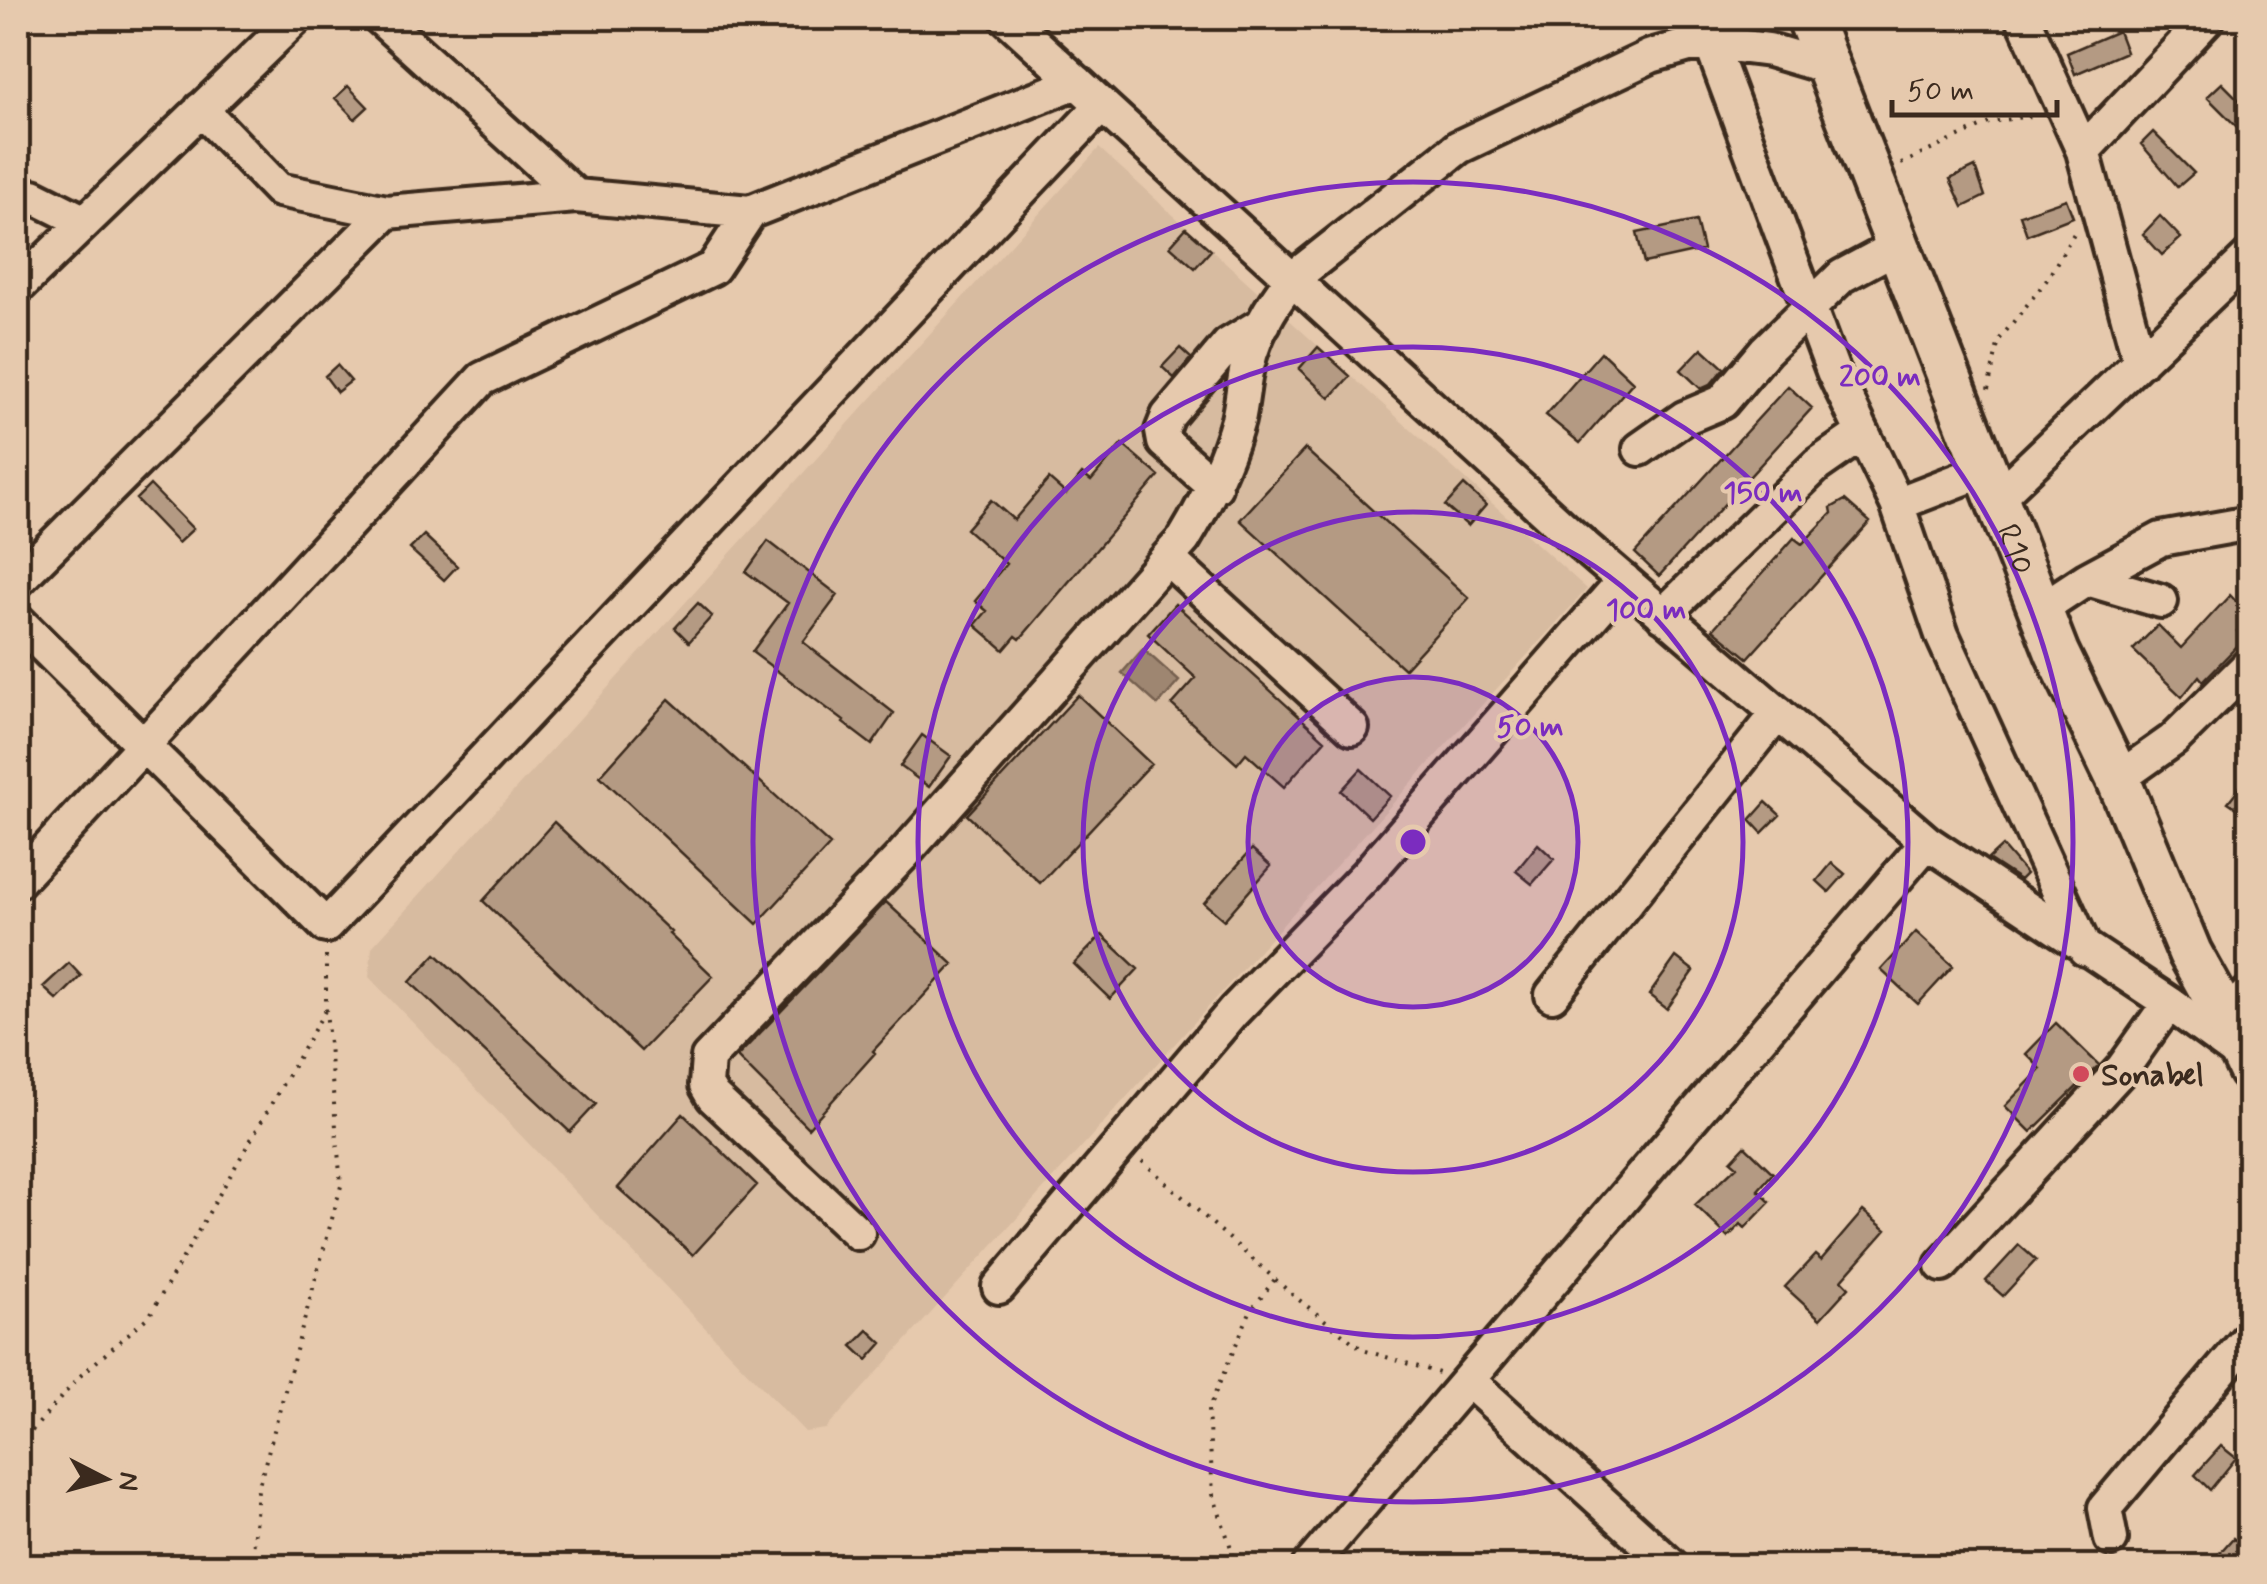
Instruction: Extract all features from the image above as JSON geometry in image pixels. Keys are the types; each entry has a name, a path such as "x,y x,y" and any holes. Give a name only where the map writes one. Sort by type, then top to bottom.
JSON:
{"main road":[{"name":"R10","path":"1809,18 2057,653 2118,779 2190,953 2237,1004 2246,1063"}],"street":[{"path":"18,287 296,18"},
{"path":"380,18 576,196"},
{"path":"1008,18 1663,615 1927,842 2169,1003 2246,1063"},
{"path":"2024,18 2086,164 2140,362"},
{"path":"2086,164 2208,18"},
{"path":"858,1233 714,1097 706,1085 708,1058 902,856 1184,539 1215,487 1238,418 1247,363 1272,304 1292,279 1459,148 1651,56 1689,45 1711,44 1769,50 1827,66"},
{"path":"1711,44 1809,308 1897,504 1942,635 2085,949"},
{"path":"201,109 279,190 387,212 576,196 750,212 1077,82"},
{"path":"18,621 326,926 1102,104"},
{"path":"18,194 33,196 84,222"},
{"path":"18,580 387,212"},
{"path":"18,881 482,380 713,268 750,212"},
{"path":"1640,449 1684,418 1722,402 1842,276 1896,247"},
{"path":"1897,504 1990,484 2140,362 2250,256"},
{"path":"1215,487 1164,442 1162,432 1168,416 1228,345 1264,323"},
{"path":"1663,615 1816,464 1863,432"},
{"path":"2040,610 2161,538 2250,523"},
{"path":"1167,558 1352,728"},
{"path":"2087,579 2161,601"},
{"path":"1000,1287 1234,1011 1366,875 1624,580"},
{"path":"2118,779 2173,740 2250,664"},
{"path":"1552,994 1778,713"},
{"path":"1309,1566 1927,842"},
{"path":"1942,1265 2123,1068 2169,1003"},
{"path":"2111,1538 2105,1508 2250,1336"},
{"path":"1468,1380 1672,1566"}],"path":[{"path":"1868,177 1990,122 2065,111"},
{"path":"1987,394 1999,340 2046,281 2082,220 2086,164"},
{"path":"252,1566 258,1489 340,1186 326,1009 326,926"},
{"path":"18,1446 80,1377 150,1315 326,1009"},
{"path":"1121,1144 1362,1350 1410,1367 1468,1380"},
{"path":"1237,1566 1214,1494 1208,1410 1250,1312 1275,1279"}],"shaded area":[{"path":"1099,148 1587,589 826,1429 805,1432 369,977 372,947"},
{"path":"1143,649 1179,681 1158,705 1122,673"}],"building":[{"path":"2118,31 2126,52 2075,74 2067,53"},
{"path":"2222,83 2250,111 2250,116 2237,127 2207,97"},
{"path":"348,86 368,107 355,119 335,98"},
{"path":"2153,132 2194,173 2178,187 2141,144"},
{"path":"1975,167 1985,196 1963,207 1950,179"},
{"path":"2066,199 2073,217 2027,235 2020,215"},
{"path":"2160,216 2181,238 2162,255 2143,234"},
{"path":"1696,221 1703,250 1644,263 1637,233"},
{"path":"1186,228 1211,250 1195,268 1170,246"},
{"path":"1318,347 1350,376 1330,398 1299,369"},
{"path":"1180,348 1191,358 1174,378 1162,367"},
{"path":"1702,348 1724,368 1710,385 1701,389 1681,370"},
{"path":"1601,352 1633,382 1580,443 1546,415"},
{"path":"337,365 351,381 337,392 325,376"},
{"path":"1788,386 1812,408 1659,576 1635,553"},
{"path":"1122,444 1159,476 1020,639 1016,636 1004,650 975,625 987,611 975,601 1006,564 966,529 991,500 1014,520 1049,479 1066,494 1082,474 1091,481"},
{"path":"1305,449 1469,598 1404,669 1240,520"},
{"path":"150,485 193,529 178,543 136,499"},
{"path":"1464,485 1486,505 1468,526 1445,506"},
{"path":"1845,500 1870,522 1748,658 1713,629 1794,538 1802,544 1832,513 1831,508"},
{"path":"424,535 457,566 444,580 410,549"},
{"path":"768,541 838,595 803,642 894,713 872,745 752,652 788,603 746,572"},
{"path":"2230,595 2250,616 2237,631 2242,641 2203,681 2199,676 2182,697 2133,650 2158,625 2181,648"},
{"path":"698,603 712,616 689,642 675,628"},
{"path":"1175,604 1325,740 1284,787 1246,753 1237,764 1172,705 1196,678 1148,634"},
{"path":"1078,695 1151,764 1040,883 967,815"},
{"path":"669,699 830,845 757,924 600,776"},
{"path":"922,735 951,756 929,787 900,766"},
{"path":"1361,769 1390,796 1370,818 1341,791"},
{"path":"2250,774 2250,817 2228,802"},
{"path":"1766,802 1780,815 1762,833 1750,820"},
{"path":"554,822 713,976 641,1051 483,901"},
{"path":"1538,844 1554,859 1532,884 1516,871"},
{"path":"2002,846 2026,874 2020,880 1988,859"},
{"path":"1252,849 1271,866 1224,920 1204,903"},
{"path":"1832,863 1845,874 1829,892 1817,881"},
{"path":"886,902 953,964 808,1128 737,1057"},
{"path":"1916,932 1953,966 1918,1004 1881,970"},
{"path":"1102,935 1138,969 1110,999 1074,964"},
{"path":"436,954 596,1104 570,1132 410,982"},
{"path":"1676,957 1694,971 1667,1009 1649,995"},
{"path":"69,963 81,976 57,1000 43,987"},
{"path":"2056,1023 2099,1065 2031,1132 2005,1106 2041,1069 2026,1054"},
{"path":"683,1114 757,1185 693,1255 618,1188"},
{"path":"1745,1146 1773,1173 1758,1190 1770,1202 1745,1228 1741,1224 1728,1237 1695,1205 1737,1166 1731,1161"},
{"path":"1863,1211 1886,1230 1842,1280 1849,1287 1820,1319 1785,1287 1815,1255 1821,1260"},
{"path":"2019,1245 2036,1260 2003,1296 1986,1281"},
{"path":"868,1330 882,1343 867,1360 852,1346"},
{"path":"2221,1446 2236,1458 2210,1490 2195,1475"},
{"path":"2233,1538 2250,1552 2250,1560 2244,1566 2208,1566"}],"place":[{"name":"Sonabel","path":"2081,1074"}]}
